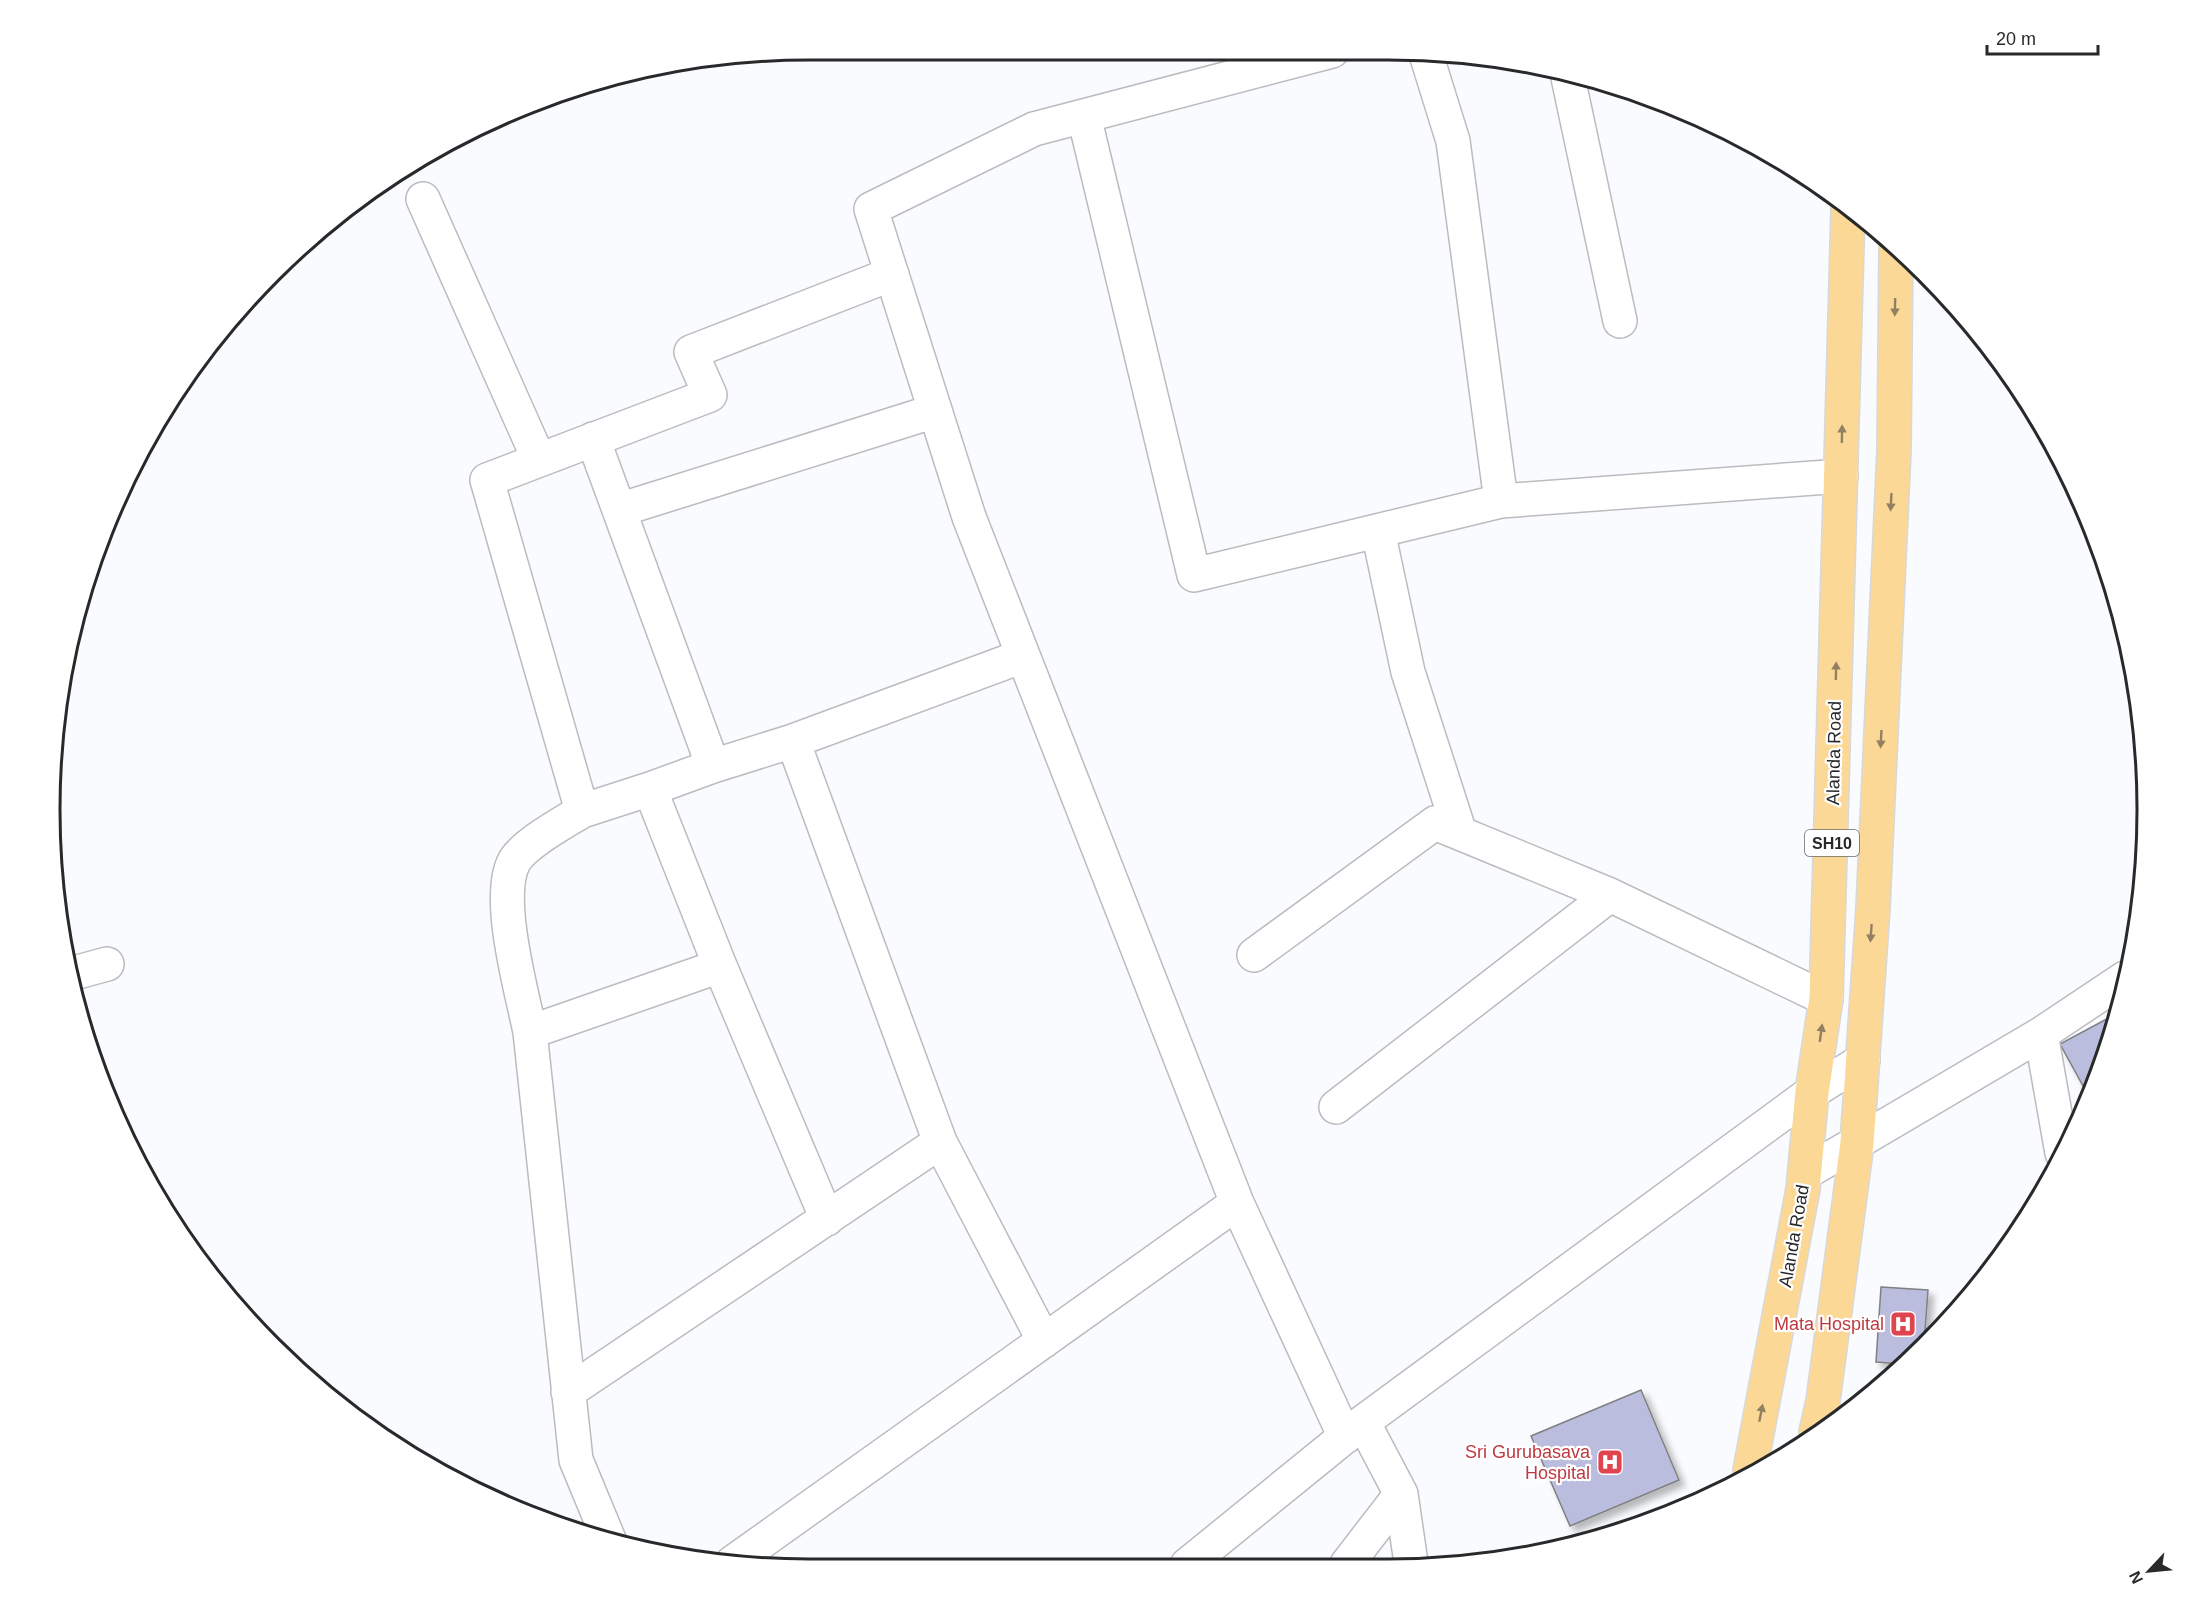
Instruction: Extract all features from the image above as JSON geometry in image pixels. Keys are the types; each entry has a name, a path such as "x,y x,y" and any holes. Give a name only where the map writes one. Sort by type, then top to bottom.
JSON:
{"main road":[{"name":"Alanda Road","path":"1751,1465 1805,1173 1812,1092 1826,999 1848,218"},
{"name":"SH10","path":"1818,1423 1823,1401 1857,1143 1863,1060 1873,908 1893,462 1896,259"}],"street":[{"path":"1298,60 1034,129 871,209 969,518 1237,1203 1354,1429 1401,1494 1410,1558"},
{"path":"1428,62 1453,141 1501,501"},
{"path":"1569,83 1620,321"},
{"path":"1084,116 1194,575 1501,501 1841,476"},
{"path":"423,199 539,460"},
{"path":"582,811 487,480 710,395 692,352 892,274"},
{"path":"619,510 935,411"},
{"path":"593,439 713,766"},
{"path":"1378,531 1408,672 1460,833"},
{"path":"605,1530 576,1460 530,1032 507,909 509,877 516,860 528,847 582,811 793,741 1023,656"},
{"path":"793,741 940,1142 1044,1341"},
{"path":"650,789 720,966 826,1218"},
{"path":"1254,956 1435,823 1610,895 1826,999"},
{"path":"1336,1107 1610,895"},
{"path":"78,972 107,964"},
{"path":"530,1032 720,966"},
{"path":"1805,1173 2041,1034 2116,984"},
{"path":"2041,1034 2060,1141"},
{"path":"1194,1559 1354,1429 1812,1092 1863,1060"},
{"path":"568,1392 940,1142"},
{"path":"742,1556 1237,1203"},
{"path":"1351,1559 1401,1494"}],"building":[{"path":"2106,1019 2083,1087 2060,1044"},
{"path":"1881,1287 1928,1290 1925,1331 1892,1363 1876,1362"},
{"path":"1641,1390 1679,1480 1570,1526 1531,1436"}],"place":[{"name":"Mata Hospital","path":"1903,1324"},
{"name":"Sri Gurubasava Hospital","path":"1610,1462"}]}
